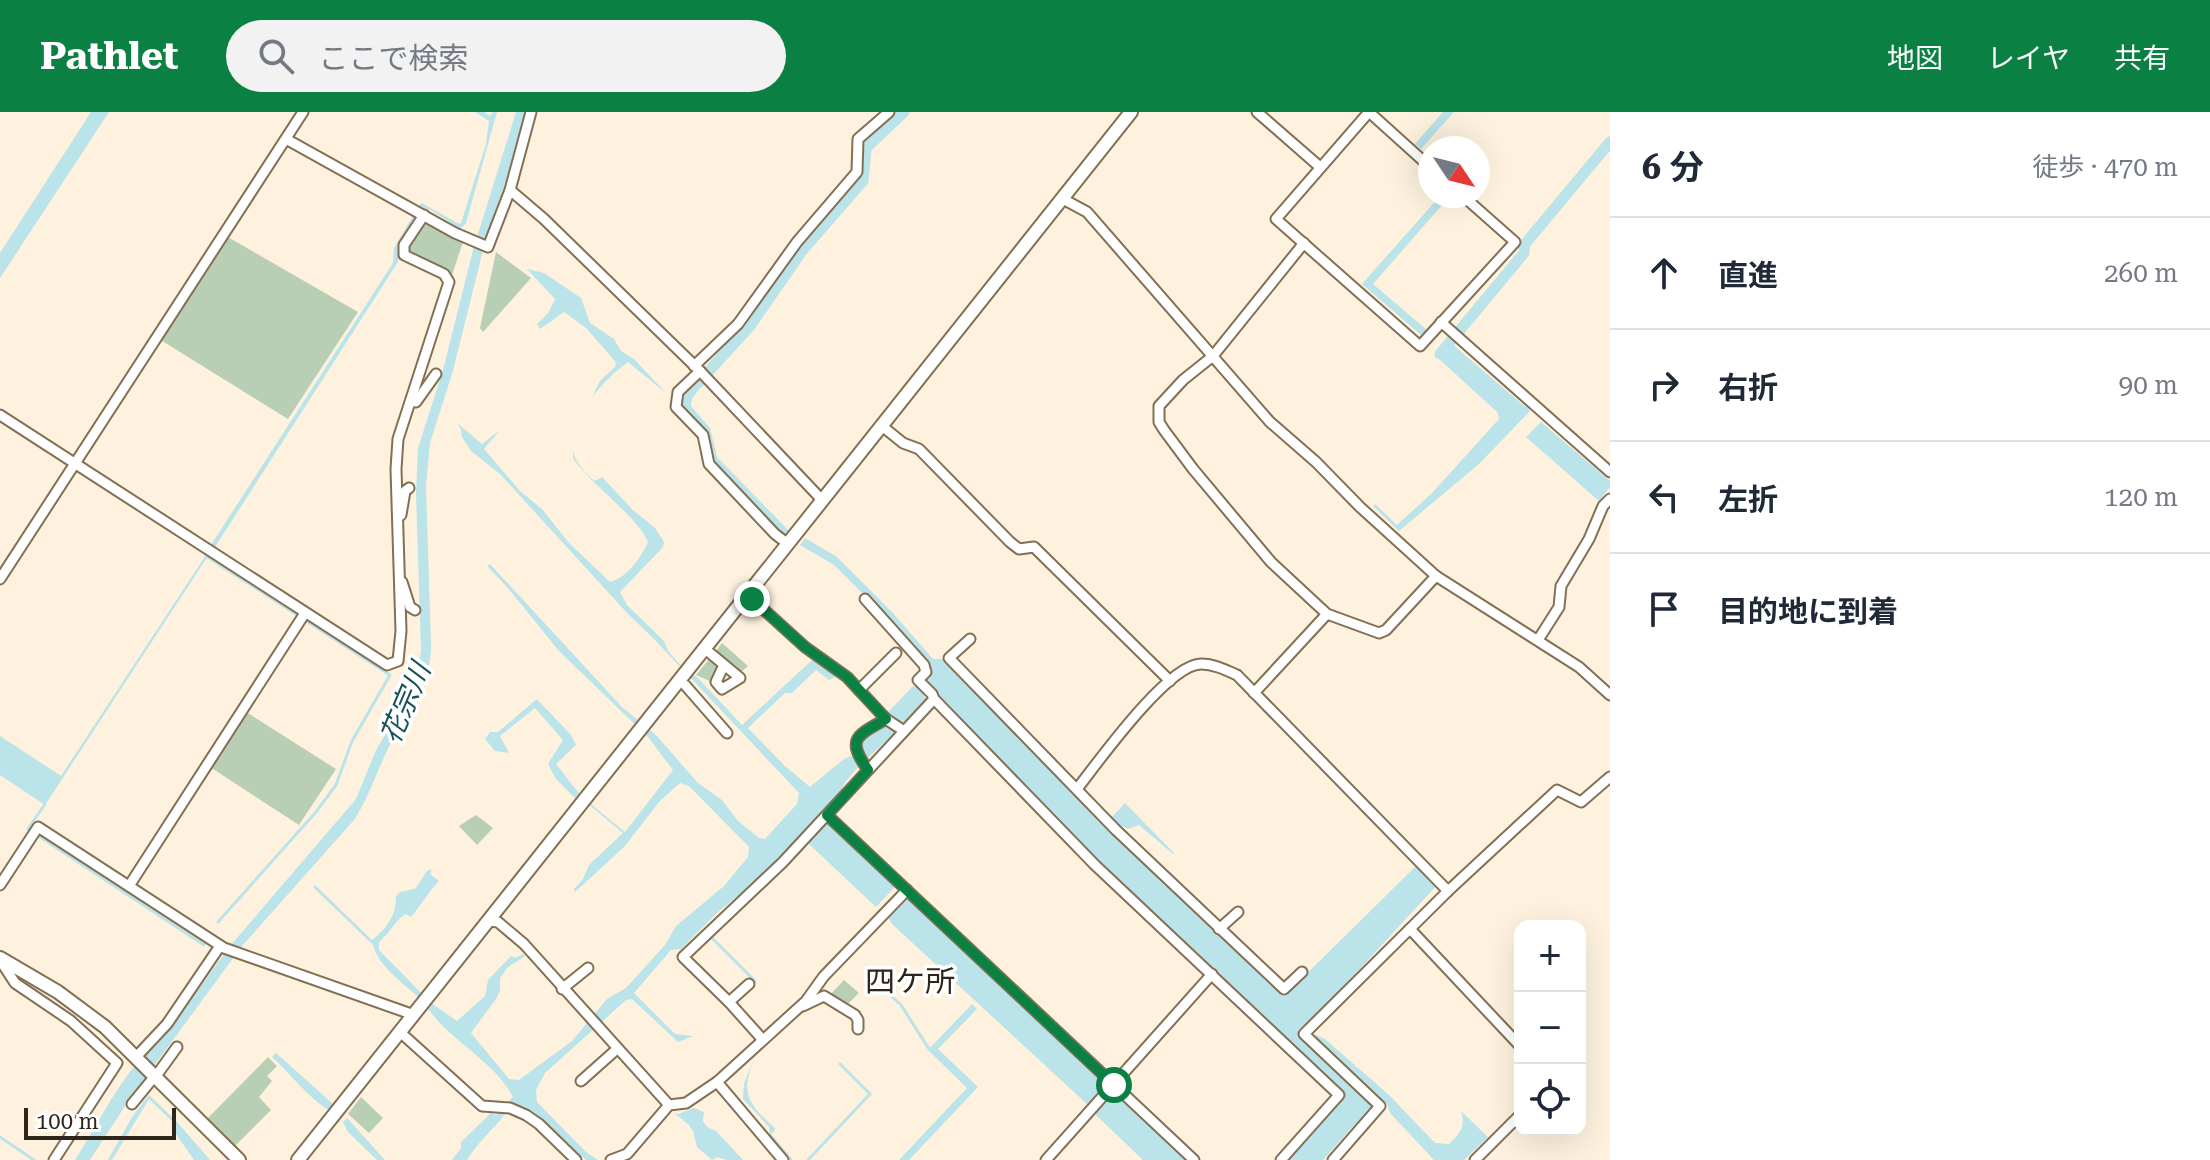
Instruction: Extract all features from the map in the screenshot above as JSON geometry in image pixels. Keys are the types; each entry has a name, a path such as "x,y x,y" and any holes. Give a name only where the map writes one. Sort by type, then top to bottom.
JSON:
{"street":[{"path":"0,579 303,112"},
{"path":"286,139 473,242 488,247 510,190 531,112"},
{"path":"788,544 709,464 703,435 676,407 678,392 738,324 797,242 857,172 858,139 889,112"},
{"path":"298,1160 1131,112"},
{"path":"1257,112 1320,167"},
{"path":"1418,156 1369,112 1276,219 1420,346 1515,242 1477,208"},
{"path":"510,190 544,219 697,369 823,501"},
{"path":"1063,199 1087,212 1270,422 1436,576 1579,667 1610,695"},
{"path":"0,415 387,665 398,661 398,439 449,282 444,274 404,255 404,245 424,215"},
{"path":"1304,243 1213,356 1183,380 1159,406 1159,422 1243,531 1327,614 1379,633 1386,630 1436,576"},
{"path":"1441,322 1610,472"},
{"path":"416,402 436,374"},
{"path":"882,426 903,443 919,449 1010,542 1019,549 1034,547 1170,681"},
{"path":"397,523 405,491 409,488"},
{"path":"1538,640 1559,607 1561,586 1589,539 1603,506 1610,499"},
{"path":"399,580 404,583 410,607 415,610"},
{"path":"752,599 805,647 847,677 886,719 904,731"},
{"path":"865,599 924,665 926,672 918,680 934,699 1095,865 1339,1095 1281,1160"},
{"path":"129,886 305,613"},
{"path":"1254,693 1327,614"},
{"path":"970,639 949,658 1116,830 1284,989 1302,972"},
{"path":"705,650 724,665"},
{"path":"859,690 896,653"},
{"path":"1077,789 1141,710 1185,668 1200,664 1219,667 1237,675 1447,889"},
{"path":"685,685 727,733"},
{"path":"763,1040 683,957 783,862 934,699"},
{"path":"868,770 855,752 855,746 864,731 886,719"},
{"path":"1333,1160 1380,1106 1304,1034 1447,889 1557,790 1581,802 1610,777"},
{"path":"827,815 1194,1160"},
{"path":"0,885 38,827 222,947 414,1015"},
{"path":"611,1160 631,1157 669,1105 686,1103 717,1082 797,1010 824,976 907,890"},
{"path":"1219,929 1238,912"},
{"path":"489,921 498,922 524,944 669,1105"},
{"path":"1410,929 1514,1040"},
{"path":"137,1058 167,1024 222,947"},
{"path":"0,959 82,1008 239,1160"},
{"path":"0,959 15,983 71,1021 117,1063 54,1160"},
{"path":"562,989 588,968"},
{"path":"1046,1160 1212,974"},
{"path":"729,1002 749,984"},
{"path":"797,1010 824,996 855,1015 858,1029"},
{"path":"400,1032 482,1106 510,1108 526,1115 576,1160"},
{"path":"132,1104 177,1047"},
{"path":"581,1081 617,1049"},
{"path":"717,1082 783,1160"},
{"path":"1475,1160 1514,1121"}],"green space":[{"path":"425,221 463,242 450,281 407,253 407,246"},
{"path":"226,236 358,312 288,419 159,339"},
{"path":"496,252 531,278 483,332 480,328"},
{"path":"722,643 748,666 739,674 714,654"},
{"path":"711,657 720,665 714,683 696,675"},
{"path":"246,712 336,769 299,825 210,767"},
{"path":"476,815 493,828 477,845 459,826"},
{"path":"844,980 859,993 845,1007 829,996"},
{"path":"268,1057 277,1066 267,1076 272,1081 259,1097 271,1110 235,1146 207,1119"},
{"path":"361,1097 383,1118 369,1133 348,1114"}],"water":[{"path":"91,112 109,112 0,278 0,253"},
{"path":"475,112 490,116 497,112 466,223 460,229 431,210 418,206 422,203 461,223 486,144 489,121"},
{"name":"花宗川","path":"516,112 528,112 483,250 452,374 430,443 426,485 431,647 421,690 354,820 242,946 129,1100 90,1160 75,1160 137,1063 164,1036 230,946 356,799 376,750 405,701 417,673 421,651 416,493 418,448 443,370 473,250"},
{"path":"1443,112 1454,112 1433,136 1422,136"},
{"path":"1429,208 1440,208 1373,284 1434,336 1429,342 1362,284"},
{"path":"414,214 417,215 399,245 398,262 215,547 211,545 393,263 394,248"},
{"path":"527,269 544,273 581,298 590,323 614,339 621,351 634,359 666,393 628,362 592,397 600,381 616,366 615,361 586,328 564,312 540,329 537,324 549,312 555,299"},
{"path":"1450,342 1524,406 1528,404 1530,411 1479,464 1399,531 1373,506 1375,504 1397,525 1433,492 1499,419 1498,413 1437,357"},
{"path":"700,377 705,381 692,399 691,406 710,428 717,457 791,533 787,538 711,461 687,420 680,394"},
{"path":"1541,422 1610,481 1610,487 1599,501 1526,437"},
{"path":"457,423 482,444 500,430 484,449 520,491 542,509 569,543 610,582 628,572 648,542 635,523 581,468 573,458 573,451 588,475 595,481 602,477 655,528 664,542 663,547 620,592 627,605 664,641 668,651 682,667 698,678 742,725 812,660 837,676 829,680 816,670 792,693 785,693 748,728 810,787 844,759 858,753 857,745 913,686 924,690 922,693 926,699 904,722 892,727 896,732 856,770 841,792 756,881 718,912 681,949 671,950 634,993 675,1034 693,1036 678,1042 632,999 626,1000 545,1073 536,1090 537,1102 586,1152 598,1160 586,1160 532,1111 515,1104 467,1160 452,1160 461,1148 461,1142 491,1113 496,1115 513,1097 498,1076 390,972 378,957 372,940 390,921 396,896 415,889 427,871 432,869 430,874 439,881 411,917 406,914 402,916 379,942 379,950 431,1003 457,1021 485,996 488,980 511,956 515,958 523,954 525,956 507,968 500,978 500,991 496,999 471,1033 509,1079 519,1080 572,1041 607,999 626,988 665,945 676,926 724,886 748,857 749,847 689,786 680,783 659,802 625,846 575,892 589,865 623,833 581,798 576,799 556,779 548,764 563,740 535,708 500,736 509,753 495,751 485,739 490,732 498,732 537,699 571,735 576,745 556,764 581,796 625,832 673,770 648,737 559,651 487,566 490,564 622,707 656,735 698,783 722,800 738,821 759,838 765,839 797,804 799,793 500,474 471,451"},
{"path":"805,538 837,557 933,659 944,659 1162,881 1284,996 1417,865 1437,885 1322,1010 1297,1031 1373,1103 1373,1110 1357,1127 1354,1125 1323,1160 1289,1160 1336,1108 1344,1094 1115,877 933,691 924,681 928,673 873,604 834,565 800,545"},
{"path":"206,555 45,805 0,775 0,736 61,776"},
{"path":"1125,803 1173,854 1139,825 1128,829 1116,826 1112,817"},
{"path":"829,823 895,887 876,907 809,844"},
{"path":"908,899 1103,1083 1103,1089 1088,1105 892,924 888,917"},
{"path":"972,1004 977,1009 938,1049 978,1087 909,1160 899,1160 967,1088 928,1050"},
{"path":"1315,1034 1325,1039 1389,1095 1435,1143 1449,1144 1456,1137 1462,1125 1461,1111 1488,1137 1464,1160 1434,1160 1390,1113 1387,1104"},
{"path":"757,1052 747,1084 748,1093 756,1109 774,1127 770,1135 769,1127 743,1099 744,1083"},
{"path":"276,1053 332,1103 334,1107 331,1111 309,1095 272,1057"},
{"path":"1115,1094 1186,1160 1143,1160 1096,1115"},
{"path":"149,1095 210,1160 194,1160 176,1134 174,1123 149,1099 112,1160 108,1160 132,1117"},
{"path":"694,1108 704,1112 703,1121 707,1127 716,1131 743,1160 717,1157 712,1160 697,1147 693,1131 673,1112 678,1114"},
{"path":"347,1118 385,1160 377,1160 348,1132 343,1122"}],"waterway":[{"path":"698,383 750,326 802,251 863,181 866,148 904,112"},
{"path":"1440,354 1524,253 1525,244 1610,142"},
{"name":"花宗川","path":"206,556 390,675 352,741 336,785 316,812 218,922"},
{"path":"45,804 28,829 204,945"},
{"path":"315,887 372,942"},
{"path":"711,937 755,981"},
{"path":"874,980 901,1005 929,1049"},
{"path":"808,1160 870,1094 840,1064"},
{"path":"770,1135 791,1160"},
{"path":"0,1137 34,1160"}],"district":[{"name":"四ケ所","path":"910,982"}],"route":[{"path":"752,599 805,647 847,677 886,719 864,731 855,752 868,770 827,815 1114,1085"}]}
